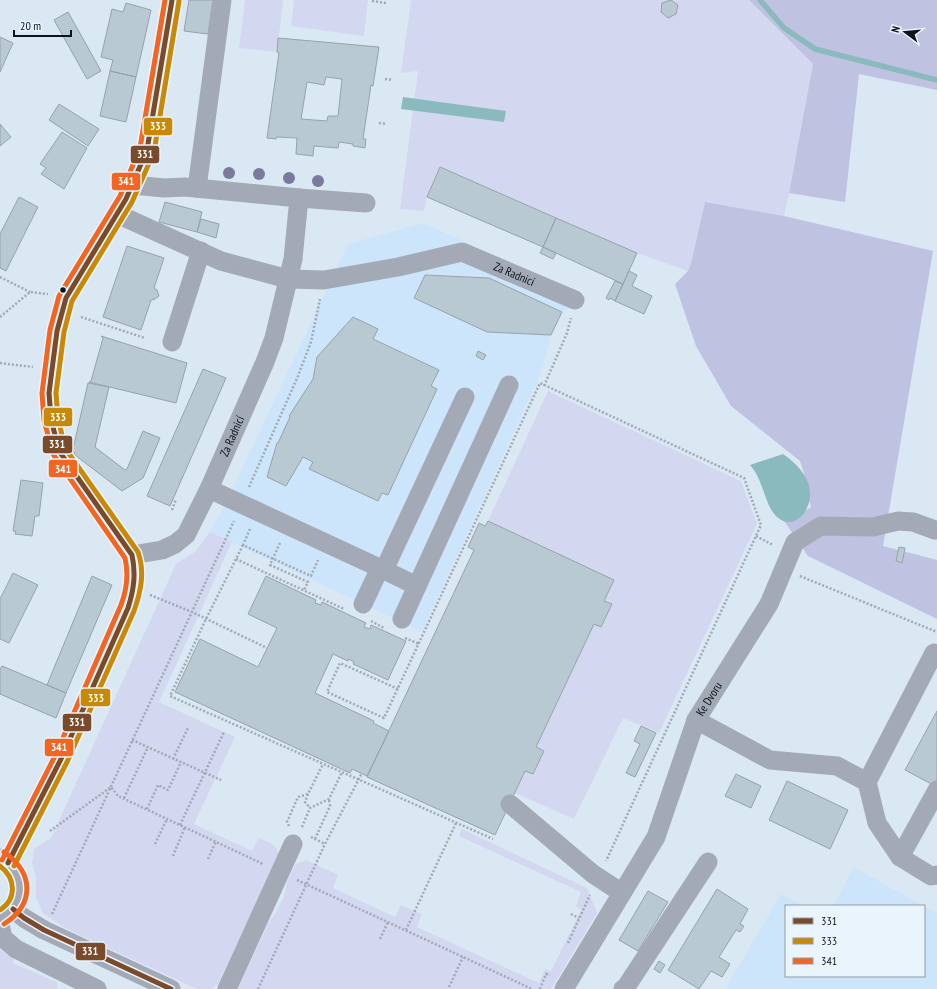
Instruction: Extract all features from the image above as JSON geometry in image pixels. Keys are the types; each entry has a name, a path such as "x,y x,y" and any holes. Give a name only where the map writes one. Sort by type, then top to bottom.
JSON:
{"street":[{"path":"171,989 44,930 24,918 7,913 18,900 20,890 19,880 15,870 4,861 61,759 128,608 135,588 136,574 132,555 59,451 51,419 49,393 56,331 66,298 121,216 147,150 172,0"},
{"path":"197,188 222,0"},
{"path":"133,185 164,188 185,187 366,203"},
{"path":"288,279 292,259 299,198"},
{"name":"Za Radnicí","path":"121,216 222,261 288,279 324,280 398,267 462,252 575,300"},
{"path":"172,342 202,252"},
{"name":"Za Radnicí","path":"132,555 162,550 175,544 186,535 265,362 276,331 288,279"},
{"path":"399,629 417,586 509,385"},
{"path":"360,612 465,397"},
{"path":"208,489 417,586"},
{"name":"Ke Dvoru","path":"558,982 622,893 656,837 696,720 769,604 795,542 821,526 873,527 898,521 913,522 935,530"},
{"path":"934,653 867,782 877,823 900,857 936,876"},
{"path":"696,720 770,760 837,766 867,782"},
{"path":"900,857 937,790"},
{"path":"510,804 598,877 622,893"},
{"path":"227,989 298,835"},
{"path":"623,989 626,988 708,862"},
{"path":"2,932 16,949 97,989"}],"path":[{"path":"372,1 386,3"},
{"path":"385,80 392,80"},
{"path":"379,123 386,124"},
{"path":"0,277 30,292 51,294"},
{"path":"248,489 298,376 311,342 324,280"},
{"path":"0,317 30,292"},
{"path":"544,386 568,333 575,300"},
{"path":"79,317 145,338"},
{"path":"0,363 37,368"},
{"path":"398,689 340,663 327,692 384,718 398,689 419,644 538,386 540,383 744,478 761,525 566,947"},
{"path":"172,510 176,499"},
{"path":"258,512 170,696 493,839"},
{"path":"51,914 236,516"},
{"path":"243,545 311,576 326,543"},
{"path":"273,558 270,565 308,582 304,590"},
{"path":"236,559 304,590 399,629 419,644"},
{"path":"798,575 937,632"},
{"path":"170,603 267,648"},
{"path":"173,759 188,728"},
{"path":"180,825 224,732"},
{"path":"132,740 220,780"},
{"path":"124,798 148,747"},
{"path":"147,809 158,785 168,790 181,762"},
{"path":"310,808 305,802 323,764"},
{"path":"315,839 330,806 329,799 342,772"},
{"path":"258,989 325,844 362,773"},
{"path":"110,787 118,796 532,989"},
{"path":"50,831 110,787"},
{"path":"308,794 298,797 287,822 289,827 298,835 315,839 325,844"},
{"path":"298,835 310,808 329,799"},
{"path":"155,844 167,819"},
{"path":"406,930 456,823"},
{"path":"173,856 185,827"},
{"path":"208,859 216,841"},
{"path":"571,914 579,918"},
{"path":"380,939 388,922"},
{"path":"449,988 463,957"},
{"path":"540,989 546,974 558,982"},
{"path":"520,989 522,984"}],"shaded area":[{"path":"245,0 283,0 277,52 239,48"},
{"path":"294,0 368,0 364,36 291,26"},
{"path":"411,0 749,0 813,64 784,216 705,202 688,271 637,253 440,167 427,197 424,211 400,209 418,71 401,73"},
{"path":"749,0 937,0 937,90 859,74 845,202 789,193 813,64"},
{"path":"403,97 506,111 504,122 401,109"},
{"path":"705,202 784,216 933,251 883,546 937,560 937,619 808,556 784,521 797,519 811,507 809,500 810,493 800,461 731,406 696,346 675,284 688,271 691,263"},
{"path":"423,223 587,297 563,312 552,334 539,378 422,632 210,532 226,503 348,244"},
{"path":"548,391 741,481 757,524 659,733 623,718 574,819 515,793 525,771 533,774 544,751 536,747 594,624 601,627 612,605 604,601 614,580 488,521"},
{"path":"783,454 793,462 805,476 808,481 810,493 810,500 804,512 795,521 789,522 783,521 773,512 769,506 755,471 750,465"},
{"path":"210,532 232,542 159,702 235,737 194,824 252,851 259,838 273,844 277,849 278,857 218,984 212,989 197,989 65,928 43,913 36,897 36,877 32,863 34,849 51,838 176,564 195,552"},
{"path":"462,829 587,888 597,913 551,989 238,989 269,922 276,913 284,896 287,882 296,864 306,860 338,875 333,888 395,917 401,905 422,914 417,927 539,983 545,969 551,971 581,910 576,906 581,892 459,836"},
{"path":"854,867 922,905 834,905"},
{"path":"781,894 802,905 785,905 785,977 925,977 925,907 937,913 937,989 725,989"},
{"path":"0,950 14,958 13,963 57,982 57,989 0,989"}],"building":[{"path":"189,0 213,0 208,34 184,31"},
{"path":"671,0 678,5 676,14 668,18 661,12 662,3"},
{"path":"126,3 151,10 136,77 110,71 113,60 101,57 112,9 123,12"},
{"path":"68,12 101,71 87,79 54,20"},
{"path":"0,37 13,43 0,72"},
{"path":"278,38 379,47 373,86 371,85 363,139 366,139 365,148 339,142 338,148 314,146 313,156 296,154 297,138 267,138 279,53 277,52","holes":["326,77 342,79 338,116 328,116 327,121 301,119 307,82 324,85"]},
{"path":"110,71 136,77 126,122 100,116"},
{"path":"59,104 99,129 88,146 49,120"},
{"path":"0,124 11,137 0,146"},
{"path":"62,132 87,148 64,189 41,174 46,168 40,164"},
{"path":"440,167 556,218 543,247 427,197"},
{"path":"19,197 38,207 6,271 0,268 0,234"},
{"path":"165,202 202,212 197,232 159,222"},
{"path":"556,218 637,253 623,284 543,247"},
{"path":"201,219 219,224 216,238 197,232"},
{"path":"127,246 164,258 154,288 157,290 159,296 151,300 141,330 103,317"},
{"path":"543,247 556,253 553,259 540,253"},
{"path":"629,271 637,275 632,286 652,296 644,314 615,301"},
{"path":"425,275 489,278 562,312 551,335 487,332 414,298"},
{"path":"615,281 623,284 615,301 610,298 609,300 606,298"},
{"path":"353,317 378,329 373,339 439,370 431,386 437,389 388,495 382,493 378,501 309,469 313,462 303,457 286,486 267,477 277,443 290,417 289,416 313,379 317,357"},
{"path":"101,336 187,363 176,403 89,382 91,381 103,338"},
{"path":"478,351 486,355 483,360 476,356"},
{"path":"203,369 226,378 170,506 147,496"},
{"path":"88,383 109,387 95,447 125,470 127,469 143,431 160,438 143,478 122,491 75,455 73,449"},
{"path":"21,480 43,483 39,516 35,516 32,536 15,534 16,531 13,531"},
{"path":"488,521 614,580 604,601 612,604 601,627 594,624 536,747 544,751 533,774 525,771 495,835 367,777 474,550 468,547 479,523 485,526"},
{"path":"899,547 905,548 902,563 896,561"},
{"path":"13,573 38,585 9,643 0,639 0,599"},
{"path":"92,576 112,585 66,693 47,685"},
{"path":"266,576 316,600 315,603 321,605 322,602 366,623 364,627 370,629 371,625 406,641 388,680 353,664 354,662 349,659 348,661 333,654 315,693 374,721 373,723 389,731 367,776 352,769 350,773 175,692 200,639 258,667 277,628 248,614"},
{"path":"2,666 66,693 56,718 0,694 0,669"},
{"path":"937,711 937,787 905,770"},
{"path":"641,726 656,733 635,777 626,773 640,744 634,741"},
{"path":"736,774 761,786 751,808 725,796"},
{"path":"787,781 848,810 830,849 769,820"},
{"path":"717,889 748,909 740,924 744,926 740,932 736,930 719,957 730,964 722,977 711,971 699,989 668,970"},
{"path":"648,891 668,902 638,951 619,940"},
{"path":"659,961 665,965 660,973 654,969"}],"waterway":[{"path":"760,0 784,28 815,49 937,80"}],"transit line":[{"name":"341","path":"2,860 55,756 121,605 126,588 127,570 125,558 53,454 44,420 42,393 50,330 59,296 120,196 140,148 165,0"},
{"name":"331","path":"8,863 61,759 128,608 132,594 134,575 132,555 59,451 51,419 49,393 57,331 66,298 126,199 147,150 172,0"},
{"name":"333","path":"14,866 67,762 134,611 139,596 142,574 138,552 65,448 58,418 56,393 64,332 72,301 132,202 154,152 179,1"},
{"name":"341","path":"4,852 14,860 21,869 27,888 26,898 21,907 14,916 4,924"},
{"name":"333","path":"0,866 12,882 12,894 6,905 0,910"},
{"name":"331","path":"13,909 24,918 44,930 171,989"}]}
